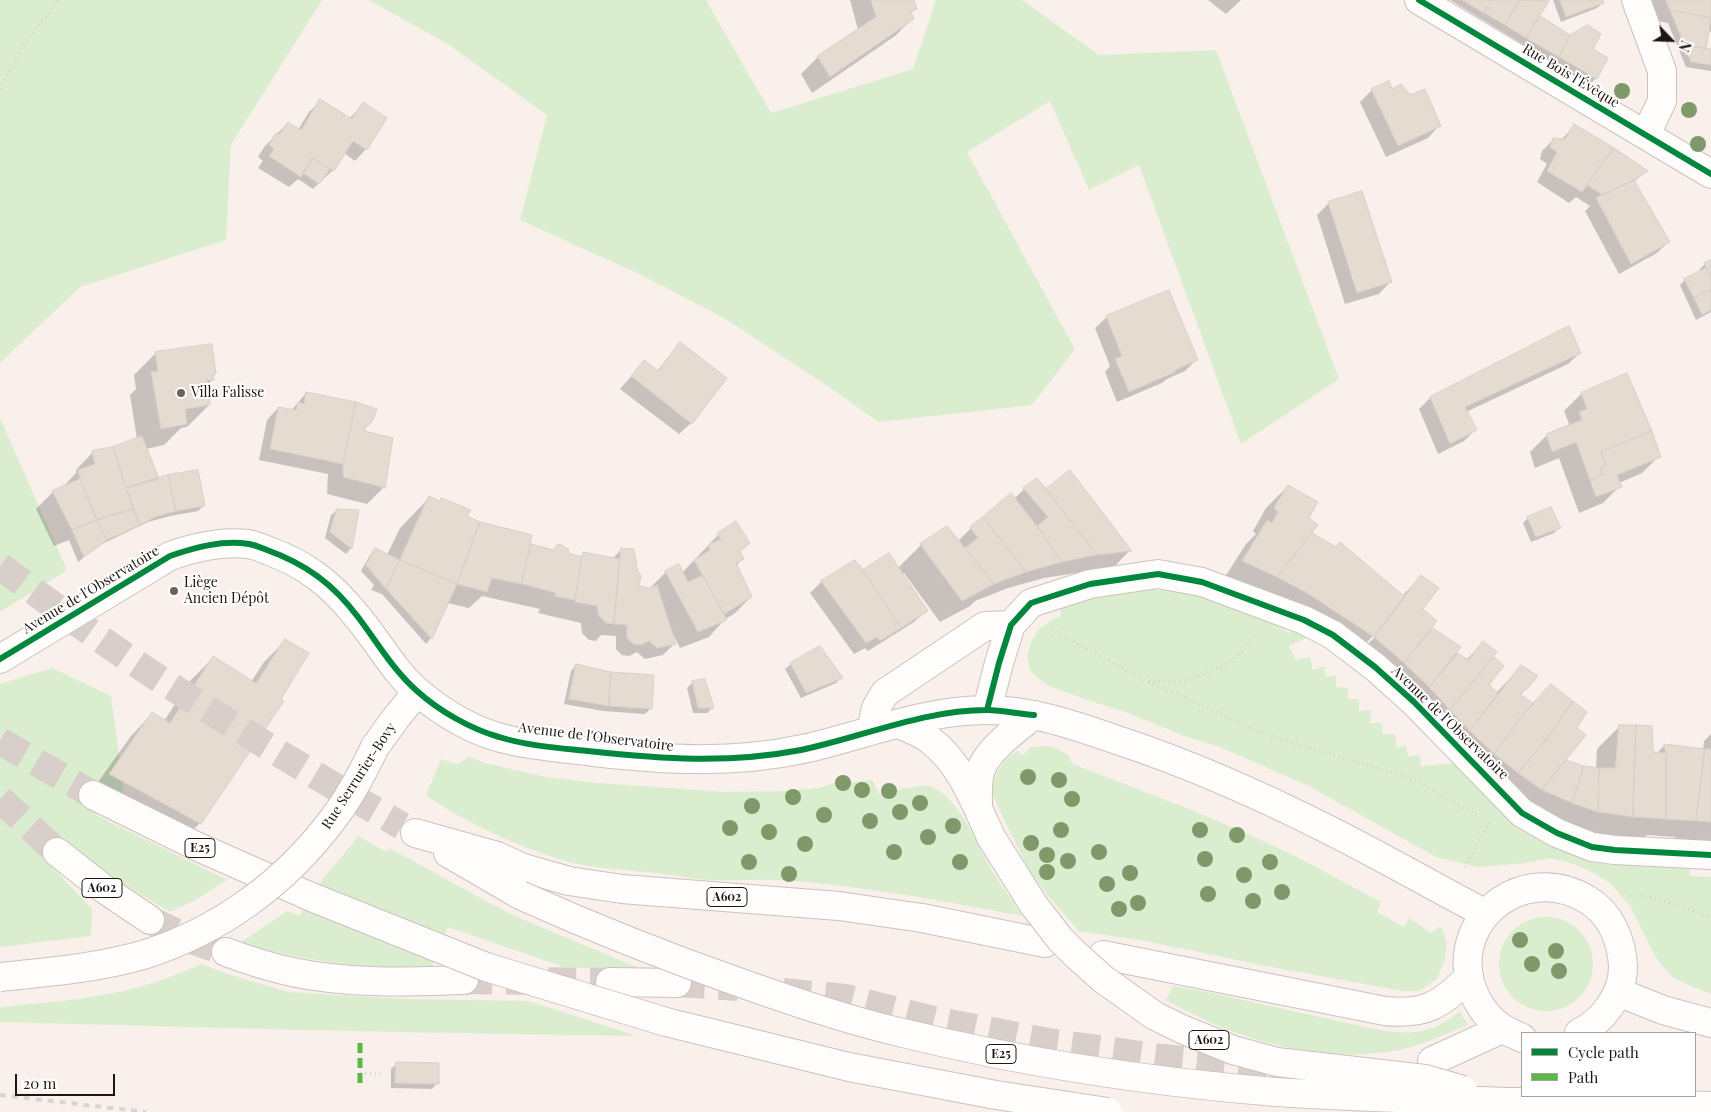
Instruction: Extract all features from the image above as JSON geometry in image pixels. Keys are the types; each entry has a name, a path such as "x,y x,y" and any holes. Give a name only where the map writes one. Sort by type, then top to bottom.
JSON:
{"main road":[{"name":"Rue Bois l'Évêque","path":"1419,0 1711,174"},
{"path":"1636,0 1662,71 1662,101 1646,134"},
{"name":"Avenue de l'Observatoire","path":"0,659 170,556 196,547 221,544 250,544 290,558 318,576 356,614 399,672 417,692 476,730 500,738 539,746 637,757 701,760 773,755 805,749 949,713 987,710 1034,715 1055,719 1150,750 1233,784 1335,833 1486,914"},
{"name":"Avenue de l'Observatoire","path":"987,710 1011,625 1031,603 1090,584 1158,574 1202,582 1304,620 1333,635 1375,667 1414,702 1522,813 1557,834 1592,847 1711,855"},
{"path":"871,732 876,708 885,693 985,626 1011,625"},
{"name":"Rue Serrurier-Bovy","path":"0,977 83,968 145,954 176,943 237,910 269,887 310,848 347,800 376,747 417,692"},
{"name":"A602","path":"978,810 980,771 999,744 1034,715"},
{"name":"A602","path":"899,724 929,739 947,755 961,774 991,837 1033,904 1060,939 1103,979 1155,1016 1233,1050 1277,1062 1425,1079 1505,1102"},
{"name":"E25","path":"93,795 196,846 309,896 486,967 675,1024 858,1069 996,1095 1108,1112"},
{"name":"A602","path":"408,830 497,856 523,868 570,881 622,889 839,906 922,918 1045,944"},
{"name":"E25","path":"408,830 520,894 628,942 784,999 901,1033 956,1045 1087,1070 1275,1092 1505,1102 1589,1102 1711,1106"},
{"name":"A602","path":"57,852 104,889 150,920"},
{"path":"1512,1033 1490,1019 1480,1006 1473,992 1469,977 1468,960 1470,944 1486,914 1505,898 1527,888 1551,886 1575,892 1595,905 1611,923 1621,946 1623,970 1618,992 1605,1013 1589,1029 1582,1032"},
{"path":"226,952 290,972 331,978 383,982 464,980"},
{"path":"1103,954 1385,1011 1405,1013 1438,1004 1458,989 1469,977"},
{"path":"610,982 678,983"},
{"path":"1618,992 1663,1010 1711,1023"},
{"path":"1432,1061 1512,1033"}],"path":[{"path":"0,89 22,47 59,0"},
{"path":"1031,603 1038,624 1149,682 1267,735 1410,778 1489,822 1494,827"},
{"path":"1149,682 1186,681 1230,662 1246,647 1274,608"},
{"path":"1463,870 1494,815"},
{"path":"1627,897 1635,895 1649,897 1711,917"},
{"path":"360,1073 382,1074"}],"green space":[{"path":"0,0 322,0 231,145 226,240 80,287 0,363"},
{"path":"369,0 708,0 707,2 771,113 913,69 936,0 1022,0 1099,55 1216,50 1339,379 1241,444 1139,165 1089,190 1050,101 967,152 1075,349 1032,405 878,422 832,389 724,318 639,274 520,220 547,115 449,45"},
{"path":"0,418 67,570 0,612"},
{"path":"1147,589 1186,592 1244,608 1288,632 1302,630 1309,637 1289,646 1295,660 1310,657 1313,670 1324,666 1326,677 1336,676 1336,687 1348,688 1348,699 1359,699 1359,711 1371,710 1370,723 1381,723 1383,734 1395,734 1397,747 1406,746 1408,756 1420,755 1421,766 1458,763 1502,808 1690,864 1690,876 1711,877 1711,994 1672,977 1656,958 1630,906 1611,884 1596,874 1574,864 1550,858 1527,863 1477,867 1436,857 1307,785 1217,746 1184,736 1123,711 1049,686 1030,670 1027,657 1031,642 1038,630 1061,616 1060,604"},
{"path":"52,668 111,696 124,794 96,815 227,880 195,900 170,912 105,873 63,839 53,868 92,909 91,936 0,947 0,684"},
{"path":"1052,746 1068,755 1073,764 1194,811 1303,860 1381,902 1377,912 1404,927 1409,918 1431,933 1441,926 1447,943 1444,962 1437,979 1419,991 1402,991 1145,941 1079,931 1030,872 993,796 990,783 1006,759 1017,751 1023,755 1031,747"},
{"path":"469,757 485,763 546,777 598,783 724,792 820,788 841,780 855,782 872,780 880,794 924,785 929,786 950,800 959,811 994,874 1022,916 901,894 810,882 700,879 601,868 569,862 532,850 495,834 459,816 426,795 441,759 457,764"},
{"path":"358,836 386,852 389,848 510,914 644,970 564,967 448,927 431,968 358,966 287,955 238,944 287,911 300,916 319,884"},
{"path":"1537,917 1555,917 1580,930 1590,946 1593,964 1590,982 1580,998 1555,1011 1537,1011 1512,998 1499,973 1499,955 1512,930"},
{"path":"202,964 288,992 404,999 528,1001 637,1036 0,1022 1,1007 78,999 123,991 143,986"},
{"path":"1173,986 1379,1030 1422,1031 1450,1019 1460,1011 1468,1025 1421,1044 1392,1051 1334,1054 1304,1051 1246,1036 1192,1014 1166,1000"}],"building":[{"path":"871,0 914,0 917,9 911,12 914,19 830,77 817,56 876,17"},
{"path":"1463,0 1492,0 1484,13"},
{"path":"1492,0 1520,0 1505,25 1484,13"},
{"path":"1520,0 1549,1 1526,38 1505,25"},
{"path":"1560,0 1603,0 1604,3 1566,17"},
{"path":"1666,0 1711,0 1711,18 1670,10"},
{"path":"1670,10 1711,18 1706,49 1685,45"},
{"path":"1540,16 1570,35 1559,57 1526,38"},
{"path":"1588,25 1601,34 1593,49 1608,58 1597,79 1559,57 1570,35"},
{"path":"1685,45 1711,49 1711,65 1691,62"},
{"path":"1389,81 1392,89 1401,84 1410,95 1425,89 1441,126 1398,146 1371,89"},
{"path":"320,99 352,119 363,102 387,118 367,150 353,141 334,171 313,158 301,177 269,156 274,149 269,145 276,133 279,135 288,122 301,130"},
{"path":"1574,124 1614,148 1582,192 1547,171 1557,152 1550,147 1553,138 1565,139"},
{"path":"1614,148 1648,171 1603,195 1587,185"},
{"path":"313,158 330,169 319,184 303,173"},
{"path":"1634,180 1670,242 1631,264 1596,198"},
{"path":"1362,191 1392,282 1357,293 1328,202"},
{"path":"1711,260 1711,278 1704,263"},
{"path":"1706,268 1711,278 1711,290 1694,298 1684,279"},
{"path":"1169,290 1198,360 1129,392 1115,359 1122,356 1106,316"},
{"path":"1711,290 1711,310 1702,315 1694,298"},
{"path":"1569,326 1581,353 1465,407 1477,430 1450,444 1430,397"},
{"path":"680,342 727,378 692,424 631,376 644,360 658,371"},
{"name":"Villa Falisse","path":"212,344 216,374 213,374 214,380 207,380 210,405 185,409 187,424 161,429 151,372 158,371 155,352"},
{"path":"1627,373 1652,431 1601,452 1606,466 1600,468 1603,474 1590,480 1576,442 1552,452 1546,434 1582,420 1579,412 1587,409 1581,393"},
{"path":"306,392 356,402 343,464 270,449 278,407 296,410 298,402 304,404"},
{"path":"356,402 377,409 373,420 365,427 364,431 393,438 385,488 343,477 343,464"},
{"path":"1652,431 1661,457 1617,475 1622,487 1596,497 1590,480 1603,474 1600,468 1606,466 1601,452"},
{"path":"142,436 159,479 126,488 113,447"},
{"path":"113,447 133,509 97,520 78,470 95,464 92,451"},
{"path":"198,470 205,506 176,511 168,475"},
{"path":"1070,470 1132,551 1097,555 1046,489"},
{"path":"168,475 176,511 155,517 140,525 126,488"},
{"path":"1037,478 1097,555 1062,562 1037,526 1048,517 1023,488"},
{"path":"80,479 97,520 72,530 52,491"},
{"path":"1288,485 1318,502 1309,518 1318,525 1277,577 1242,561 1267,520 1272,523 1278,512 1274,508"},
{"path":"1011,493 1062,562 1026,572 983,517"},
{"path":"429,496 440,501 441,498 471,510 467,516 480,522 457,584 400,560"},
{"path":"1551,507 1561,528 1536,537 1527,517"},
{"path":"133,509 140,525 107,540 97,520"},
{"path":"337,509 359,510 352,549 330,532"},
{"path":"983,517 1026,572 994,584 965,548 978,538 970,527"},
{"path":"97,520 107,540 84,557 72,530"},
{"path":"736,521 750,543 740,551 744,559 736,563 752,597 724,614 694,560 710,550 708,545 721,539 717,534"},
{"path":"480,522 532,535 522,584 492,578 487,592 457,584"},
{"path":"947,526 994,584 962,601 920,544"},
{"path":"1312,533 1336,547 1340,542 1405,597 1374,637 1307,593 1277,577"},
{"path":"531,544 554,550 560,544 569,550 568,553 582,557 575,600 554,596 556,593 522,584"},
{"path":"375,548 400,560 386,589 366,565"},
{"path":"621,548 634,549 637,569 641,576 639,586 650,588 657,585 676,644 657,648 649,641 641,645 633,644 627,638 627,625 614,624"},
{"path":"583,552 620,559 614,624 606,623 599,616 597,606 575,602"},
{"path":"889,553 928,611 901,628 863,570"},
{"path":"400,560 457,584 432,639 386,589"},
{"path":"855,560 901,628 880,641 877,637 866,643 821,581"},
{"path":"679,564 688,582 703,575 727,620 698,632 665,571"},
{"path":"1421,575 1439,588 1423,609 1437,621 1404,663 1374,637"},
{"path":"1433,628 1461,647 1429,687 1404,663"},
{"path":"285,639 309,653 281,699 284,701 201,824 109,774 152,712 170,723 213,656 256,683"},
{"path":"1483,641 1497,652 1450,710 1429,687 1458,653 1468,660"},
{"path":"820,646 843,678 806,693 790,663"},
{"path":"1494,657 1504,666 1489,685 1498,693 1470,731 1450,710"},
{"path":"576,664 611,672 609,706 569,699"},
{"path":"1521,665 1538,676 1520,694 1534,704 1525,712 1494,754 1470,731"},
{"path":"611,672 654,675 652,709 609,706"},
{"path":"705,679 714,708 698,708 692,681"},
{"path":"1551,684 1573,701 1549,736 1518,773 1494,754 1525,712"},
{"path":"1573,701 1587,712 1577,728 1586,735 1542,790 1518,773 1549,736"},
{"path":"1619,725 1636,725 1633,817 1598,812 1599,768 1615,768"},
{"path":"1636,725 1652,726 1653,752 1666,753 1666,819 1633,817"},
{"path":"1664,744 1705,749 1696,821 1666,819 1666,753"},
{"path":"1705,749 1711,749 1711,822 1696,821"},
{"path":"1566,760 1584,766 1572,803 1542,790"},
{"path":"1584,766 1599,768 1598,812 1572,803"},
{"path":"396,1062 439,1063 439,1084 395,1083"}],"tunnel":[{"path":"0,566 87,630 154,676 402,826"},
{"path":"0,741 93,795"},
{"path":"0,799 57,852"},
{"path":"150,920 194,941 226,952"},
{"path":"464,980 610,982"},
{"path":"677,983 738,987"},
{"path":"783,992 846,998 934,1020 1048,1042 1162,1058 1279,1069"}],"railway":[{"path":"0,1095 146,1112"}],"marked path":[{"path":"360,1041 360,1083"}],"cycle path":[{"path":"1419,0 1711,174"},
{"path":"0,659 170,556 209,545 239,543 254,545 294,562 329,585 349,605 400,674 435,706 477,729 521,743 643,756 721,759 801,750 940,714 987,710 1034,715"},
{"path":"987,710 1011,625 1031,603 1090,584 1158,574 1202,582 1304,620 1333,635 1375,667 1414,702 1522,813 1557,833 1592,847 1711,855"}],"place":[{"name":"Villa Falisse","path":"181,393"},
{"name":"Liège Ancien Dépôt","path":"174,591"}]}
